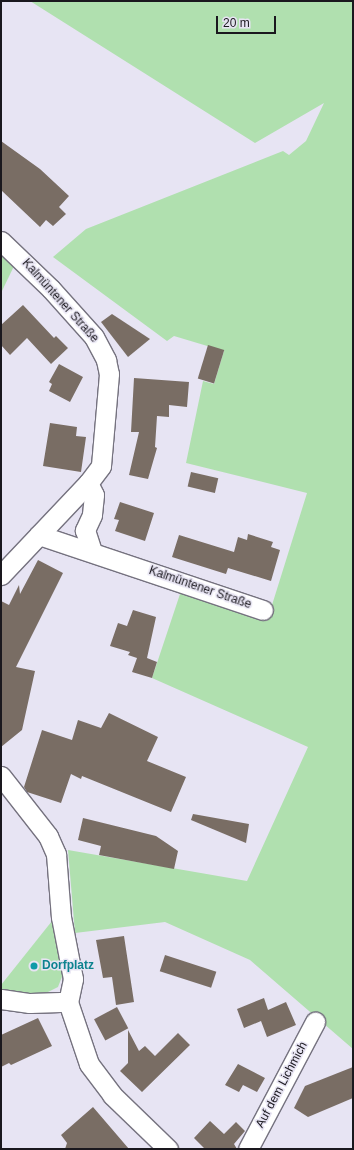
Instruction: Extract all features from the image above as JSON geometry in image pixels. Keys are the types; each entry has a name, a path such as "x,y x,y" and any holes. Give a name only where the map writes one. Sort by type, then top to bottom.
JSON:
{"street":[{"name":"Kalmüntener Straße","path":"1,241 51,289 99,343 106,360 108,374 103,460 88,483 1,575"},
{"path":"88,483 94,495 92,515 85,530 92,551"},
{"name":"Kalmüntener Straße","path":"39,535 92,551 263,610"},
{"path":"1,776 48,836 56,854 61,917 73,979 68,1002 82,1048 96,1074 118,1101 168,1149"},
{"path":"1,999 30,1003 68,1002"},
{"name":"Auf dem Lichmich","path":"248,1149 315,1022"}],"green space":[{"path":"30,1 353,1 353,1049 250,960 165,922 75,933 68,850 247,881 308,747 152,678 181,591 267,621 307,493 186,463 203,381 214,384 224,351 174,336 167,341 53,257 86,229 283,151 289,155 306,141 324,103 255,143"},
{"path":"1,253 15,264 1,293"},
{"path":"52,921 63,974 58,987 42,995 1,990 1,985"}],"building":[{"path":"1,141 40,169 69,196 59,207 66,214 53,226 46,220 40,227 1,190"},
{"path":"23,305 54,338 56,336 68,348 51,364 27,338 10,355 1,345 1,325"},
{"path":"112,314 150,339 128,357 101,322"},
{"path":"208,345 224,350 214,383 198,378"},
{"path":"59,364 83,377 70,402 49,391 52,384 49,382"},
{"path":"134,378 189,382 187,407 169,405 169,417 157,416 155,447 157,448 148,479 129,475 139,432 131,432"},
{"path":"50,423 77,427 76,436 86,437 81,472 43,466"},
{"path":"191,472 218,478 215,493 188,487"},
{"path":"120,502 154,513 145,541 115,531 119,520 114,519"},
{"path":"248,534 273,542 271,547 280,550 271,581 228,568 226,574 172,557 179,535 234,552 238,537 247,540"},
{"path":"38,560 63,573 16,667 35,671 22,730 1,747 1,601 9,605 19,585 20,594"},
{"path":"133,610 156,617 147,658 157,662 152,678 132,672 137,658 128,655 130,652 110,646 118,623 127,626"},
{"path":"109,713 158,737 147,761 186,777 171,812 82,776 81,779 71,774 61,803 27,792 24,787 42,730 72,740 78,720 101,728"},
{"path":"193,814 249,824 246,843 191,820"},
{"path":"83,818 156,836 178,851 174,869 99,855 101,846 78,840"},
{"path":"124,936 134,1002 116,1005 112,977 103,978 96,940"},
{"path":"165,955 216,972 211,988 160,971"},
{"path":"264,998 268,1010 286,1002 296,1025 267,1037 261,1021 244,1028 237,1009"},
{"path":"117,1007 128,1028 105,1040 94,1019"},
{"path":"38,1018 52,1046 11,1065 9,1063 1,1067 1,1035"},
{"path":"128,1030 139,1051 145,1046 155,1056 178,1033 190,1045 142,1092 120,1071 128,1063"},
{"path":"238,1064 265,1078 257,1092 243,1085 239,1092 225,1085"},
{"path":"353,1067 353,1098 308,1117 294,1108 305,1086"},
{"path":"93,1107 129,1149 65,1149 67,1143 61,1135"},
{"path":"210,1121 224,1134 236,1122 245,1131 234,1144 237,1149 205,1149 194,1138"}],"place":[{"name":"Dorfplatz","path":"34,966"}]}
